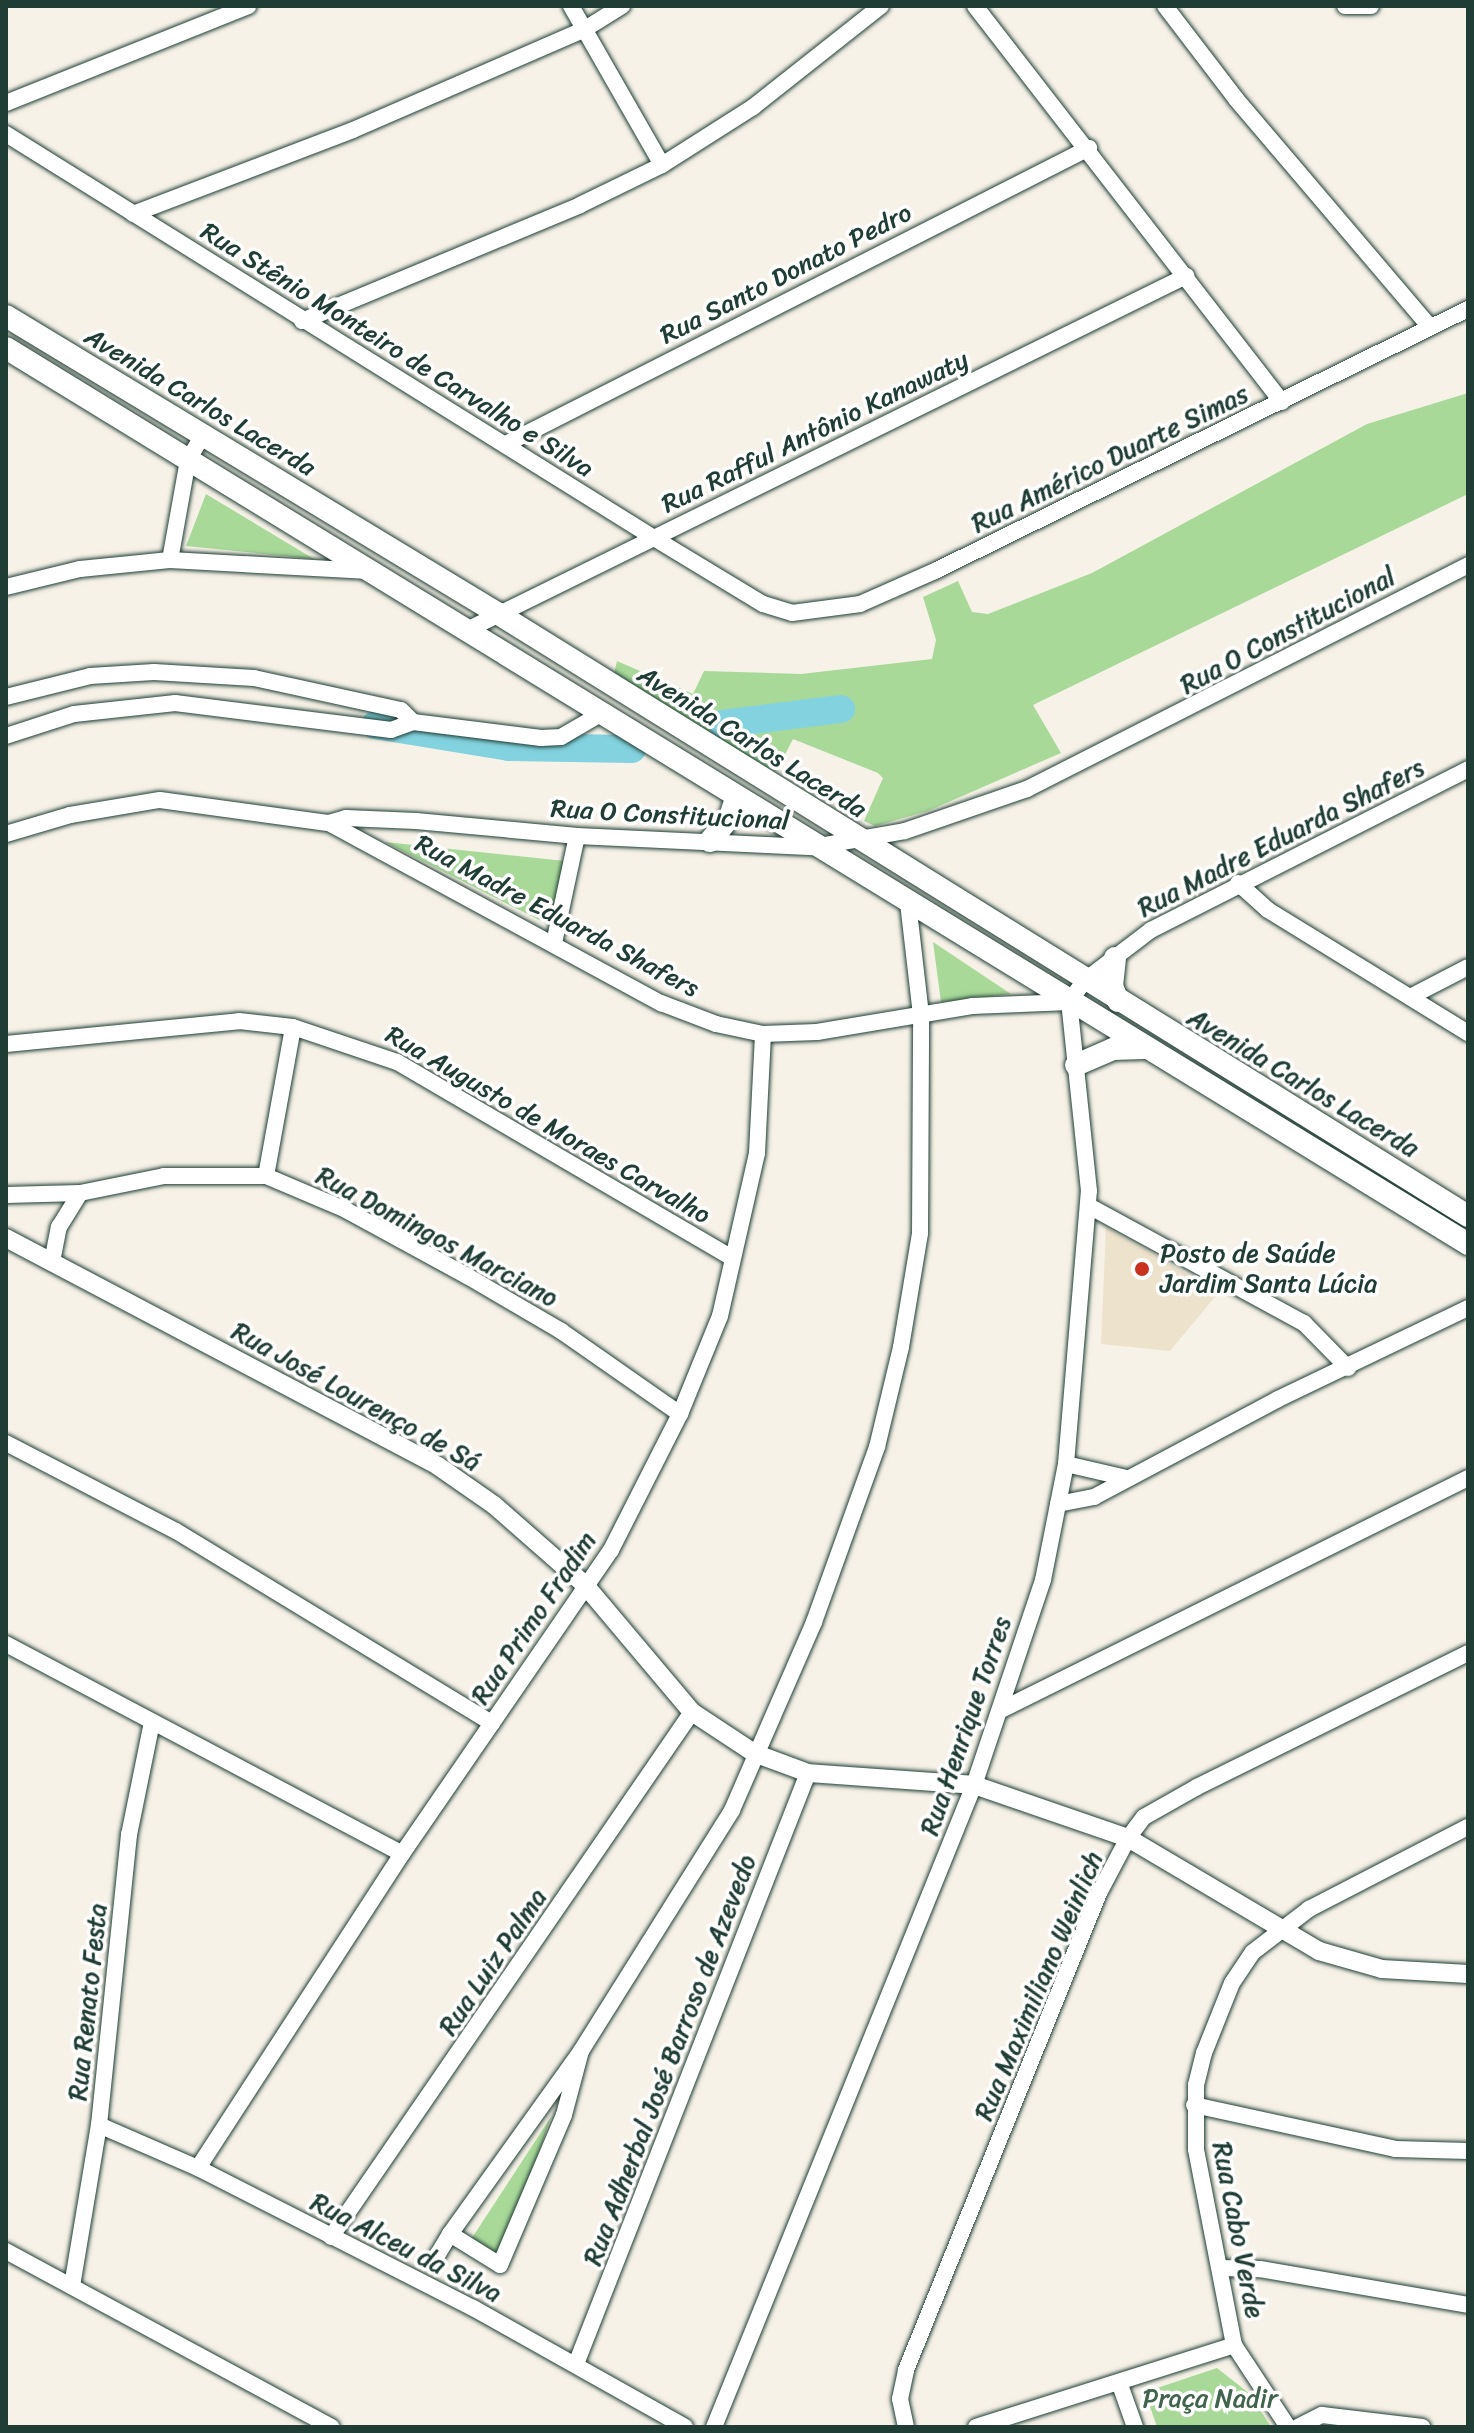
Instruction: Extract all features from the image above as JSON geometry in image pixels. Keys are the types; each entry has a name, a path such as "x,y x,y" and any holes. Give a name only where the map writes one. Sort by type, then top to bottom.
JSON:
{"main road":[{"name":"Avenida Carlos Lacerda","path":"6,316 497,613 854,839 1468,1216"},
{"name":"Avenida Carlos Lacerda","path":"6,348 365,571 602,713 814,847 1468,1244"},
{"path":"710,841 730,817 736,798"},
{"path":"1115,958 1112,986 1118,1001"},
{"path":"1076,1065 1113,1049 1146,1049"}],"street":[{"path":"6,103 248,6"},
{"path":"571,6 662,165"},
{"path":"133,214 353,130 585,29 622,6"},
{"path":"302,321 580,205 662,165 777,89 881,6"},
{"path":"975,6 1089,148 1282,402"},
{"path":"1165,6 1236,99 1430,327"},
{"path":"1345,6 1371,6"},
{"name":"Rua Stênio Monteiro de Carvalho e Silva","path":"6,134 302,321 763,604"},
{"name":"Rua Santo Donato Pedro","path":"506,444 1089,148"},
{"name":"Rua Rafful Antônio Kanawaty","path":"465,631 1186,276"},
{"name":"Rua Américo Duarte Simas","path":"763,604 792,613 860,604 1282,402 1468,309"},
{"path":"170,560 188,460 203,435"},
{"path":"6,587 80,569 170,560 365,571"},
{"name":"Rua O Constitucional","path":"6,834 70,815 160,800 329,823 346,818 416,821 577,836 814,847 924,827 1027,789 1468,565"},
{"path":"6,697 90,676 154,672 254,678 401,710 413,722"},
{"path":"6,736 74,714 175,703 391,730 413,722 541,738 561,737 602,713"},
{"name":"Rua Madre Eduarda Shafers","path":"329,823 661,1003 716,1024 763,1034 817,1032 972,1006 1069,1002 1084,981 1151,930 1238,883 1468,769"},
{"path":"554,943 577,836"},
{"path":"1238,883 1268,910 1468,1033"},
{"path":"435,2259 581,2051 720,1831 847,1535 877,1447 901,1347 920,1233 921,1015 908,902"},
{"path":"1410,997 1468,967"},
{"name":"Rua Henrique Torres","path":"714,2427 974,1785 1003,1709 1043,1580 1066,1464 1089,1206 1069,1002"},
{"name":"Rua Augusto de Moraes Carvalho","path":"6,1044 239,1021 293,1027 397,1062 731,1257"},
{"path":"266,1176 293,1027"},
{"name":"Rua Primo Fradim","path":"198,2168 402,1854 611,1550 680,1414 720,1316 757,1153 763,1034"},
{"name":"Rua Domingos Marciano","path":"6,1195 80,1193 164,1176 266,1176 346,1210 467,1276 561,1331 680,1414"},
{"path":"52,1262 59,1227 80,1193"},
{"path":"1089,1206 1304,1323 1348,1368"},
{"name":"Rua José Lourenço de Sá","path":"6,1238 438,1466 494,1505 585,1585 692,1712 754,1753 808,1773 974,1785 1128,1838 1282,1932 1360,1965 1468,1974"},
{"path":"1058,1504 1094,1497 1126,1478 1468,1308"},
{"path":"6,1443 189,1539 492,1723"},
{"path":"1066,1464 1126,1478"},
{"path":"1003,1709 1468,1478"},
{"path":"6,1644 402,1854"},
{"name":"Rua Maximiliano Weinlich","path":"906,2427 900,2399 906,2370 1099,1893 1128,1838 1144,1817 1188,1792 1468,1653"},
{"name":"Rua Luiz Palma","path":"331,2237 692,1712"},
{"name":"Rua Renato Festa","path":"72,2286 99,2125 129,1835 152,1722"},
{"name":"Rua Adherbal José Barroso de Azevedo","path":"576,2364 808,1773"},
{"name":"Rua Cabo Verde","path":"1288,2427 1234,2345 1223,2268 1212,2244 1196,2149 1194,2105 1204,2053 1232,1983 1253,1952 1309,1909 1468,1827"},
{"path":"450,2234 500,2265 505,2263 564,2115 581,2051"},
{"path":"1194,2105 1380,2146 1468,2151"},
{"name":"Rua Alceu da Silva","path":"99,2125 198,2168 576,2364 685,2427"},
{"path":"6,2251 331,2427"},
{"path":"1223,2268 1260,2269 1468,2305"},
{"path":"976,2427 1234,2345"},
{"path":"1119,2382 1135,2427"},
{"path":"1298,2427 1322,2415 1422,2427"}],"shaded area":[{"name":"Posto de Saúde Jardim Santa Lúcia","path":"1106,1227 1219,1292 1170,1351 1101,1344"}],"green space":[{"path":"1468,393 1468,494 1033,705 1061,753 928,811 875,826 864,821 883,778 878,773 793,739 776,772 613,678 617,661 693,694 704,671 801,674 932,659 936,640 923,597 958,581 972,612 988,614 1092,573 1367,424"},
{"path":"206,494 314,559 186,546"},
{"path":"385,842 565,861 553,927"},
{"path":"933,942 1011,994 941,1002"},
{"path":"551,2117 502,2262 470,2241"},
{"name":"Praça Nadir","path":"1217,2368 1250,2394 1271,2427 1157,2427 1145,2392"}],"waterway":[{"path":"722,724 841,709"},
{"path":"375,725 509,747 632,749"}],"place":[{"name":"Posto de Saúde Jardim Santa Lúcia","path":"1142,1269"}]}
